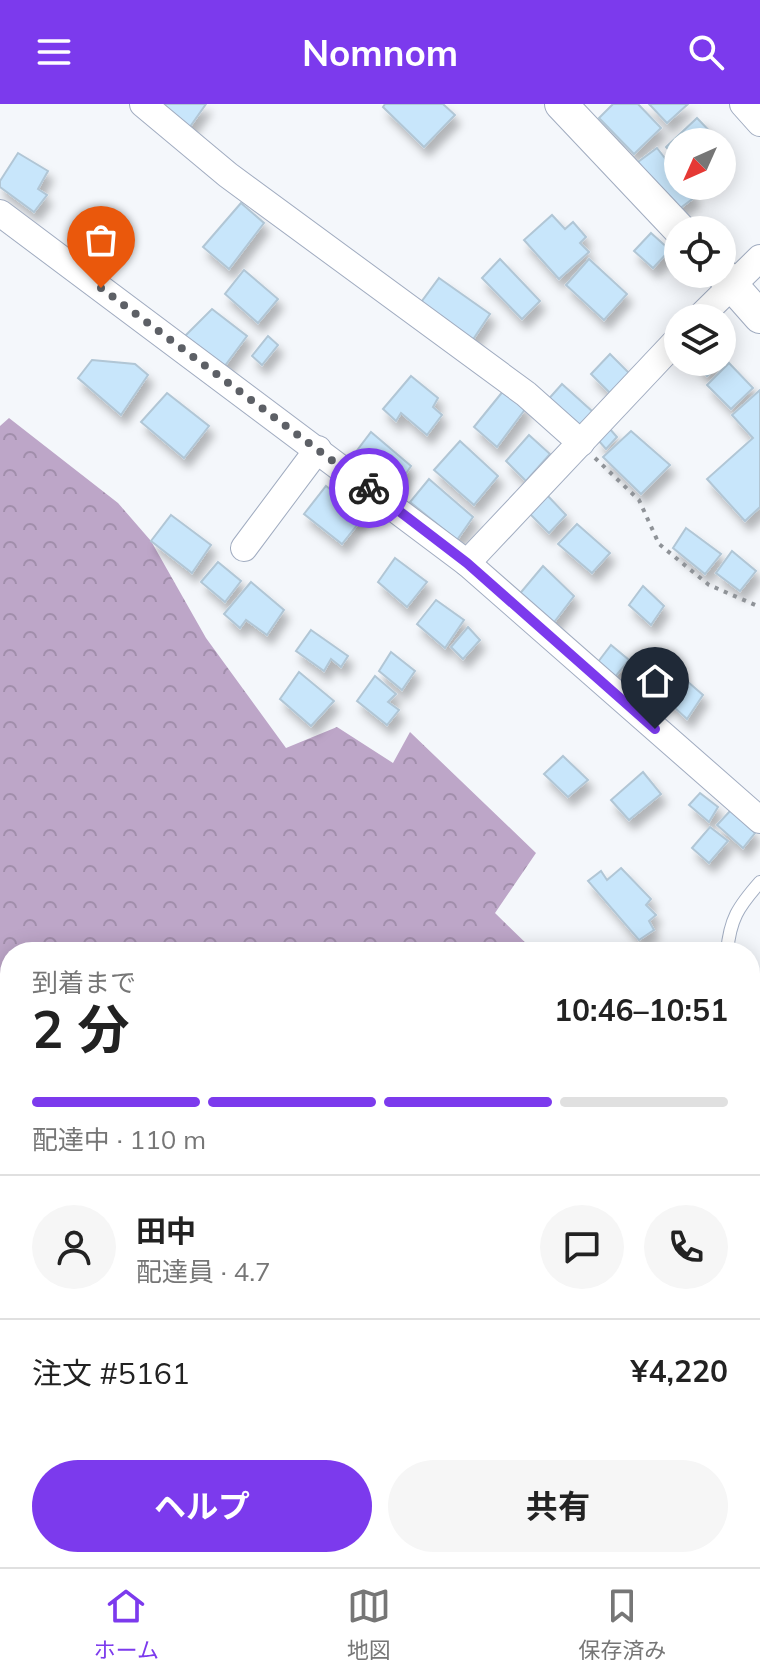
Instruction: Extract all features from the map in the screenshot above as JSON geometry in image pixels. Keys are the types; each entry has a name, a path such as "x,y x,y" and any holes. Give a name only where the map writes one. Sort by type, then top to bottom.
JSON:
{"street":[{"path":"143,104 228,175 377,288 462,344 515,385 581,443"},
{"path":"561,104 667,216"},
{"path":"743,104 760,123"},
{"path":"0,213 467,563 760,820"},
{"path":"736,273 760,258"},
{"path":"735,288 760,317"},
{"path":"467,563 664,354"},
{"path":"244,548 318,449"}],"lane":[{"path":"728,942 729,926 742,903 760,882"}],"path":[{"path":"581,443 639,500 659,544 709,585 760,607"}],"green space":[{"path":"9,418 118,503 151,541 206,638 286,748 337,727 393,763 410,732 536,853 495,913 525,942 0,942 0,426"}],"building":[{"path":"156,104 206,104 187,131"},
{"path":"385,104 443,104 455,115 424,147 383,107"},
{"path":"613,104 638,104 661,128 634,154 599,118"},
{"path":"649,104 688,104 667,123"},
{"path":"697,118 707,128 686,128"},
{"path":"657,148 664,157 664,197 638,162"},
{"path":"18,153 48,171 38,189 47,195 34,212 0,187 0,181"},
{"path":"666,200 691,200 675,212"},
{"path":"241,203 264,223 229,269 203,247"},
{"path":"552,215 565,229 573,222 586,237 580,243 589,252 559,279 524,240"},
{"path":"651,233 664,245 664,256 653,268 634,251"},
{"path":"500,259 540,301 522,319 482,278"},
{"path":"589,259 627,294 604,320 566,285"},
{"path":"244,270 278,299 258,323 225,294"},
{"path":"439,278 490,314 472,341 419,305"},
{"path":"212,309 247,336 224,367 185,336"},
{"path":"268,336 278,345 262,365 252,356"},
{"path":"610,354 631,375 613,396 591,374"},
{"path":"92,360 135,364 148,375 121,415 78,378"},
{"path":"736,370 753,388 731,409 707,385 716,376 736,376"},
{"path":"411,376 438,398 433,407 442,415 427,435 401,413 396,421 383,409"},
{"path":"562,384 593,412 578,434 545,403"},
{"path":"504,390 526,408 497,447 474,427"},
{"path":"760,390 760,507 745,521 707,479 753,438 732,415"},
{"path":"167,393 209,426 184,458 141,422"},
{"path":"609,428 617,437 606,449 598,440"},
{"path":"631,431 670,465 641,494 603,457"},
{"path":"371,432 411,466 394,492 352,457"},
{"path":"529,435 550,454 526,481 506,461"},
{"path":"460,441 498,476 474,505 434,470"},
{"path":"429,479 473,517 457,540 410,502"},
{"path":"326,486 365,515 342,544 304,514"},
{"path":"547,495 566,515 549,533 530,514"},
{"path":"171,515 211,545 192,573 151,541"},
{"path":"577,524 610,553 592,573 558,544"},
{"path":"686,528 721,554 705,574 673,548"},
{"path":"732,551 756,571 740,591 716,573"},
{"path":"395,558 427,582 407,607 378,582"},
{"path":"218,562 241,581 225,602 201,582"},
{"path":"543,566 574,596 549,629 517,597"},
{"path":"251,582 284,610 267,635 246,620 240,628 224,614"},
{"path":"643,586 664,606 651,625 629,605"},
{"path":"436,600 464,620 445,648 417,624"},
{"path":"468,627 480,640 463,659 451,647"},
{"path":"311,630 348,656 341,667 331,659 324,671 296,651"},
{"path":"611,645 629,660 615,677 598,662"},
{"path":"391,652 415,671 402,690 379,671"},
{"path":"637,667 654,680 643,699 624,683"},
{"path":"672,668 703,695 687,719 654,689"},
{"path":"299,672 334,701 311,726 280,699"},
{"path":"375,676 396,694 388,702 399,710 387,725 357,701"},
{"path":"563,756 588,780 568,797 544,774"},
{"path":"643,772 661,794 629,820 611,800"},
{"path":"700,793 718,807 709,822 689,805"},
{"path":"731,810 755,833 743,848 717,825"},
{"path":"710,827 728,841 709,863 692,848"},
{"path":"621,868 651,899 646,905 656,915 649,921 654,930 639,940 588,881 601,871 607,880"}],"way so far":[{"path":"101,288 369,488"}],"route":[{"path":"369,488 467,563 655,729"}]}
